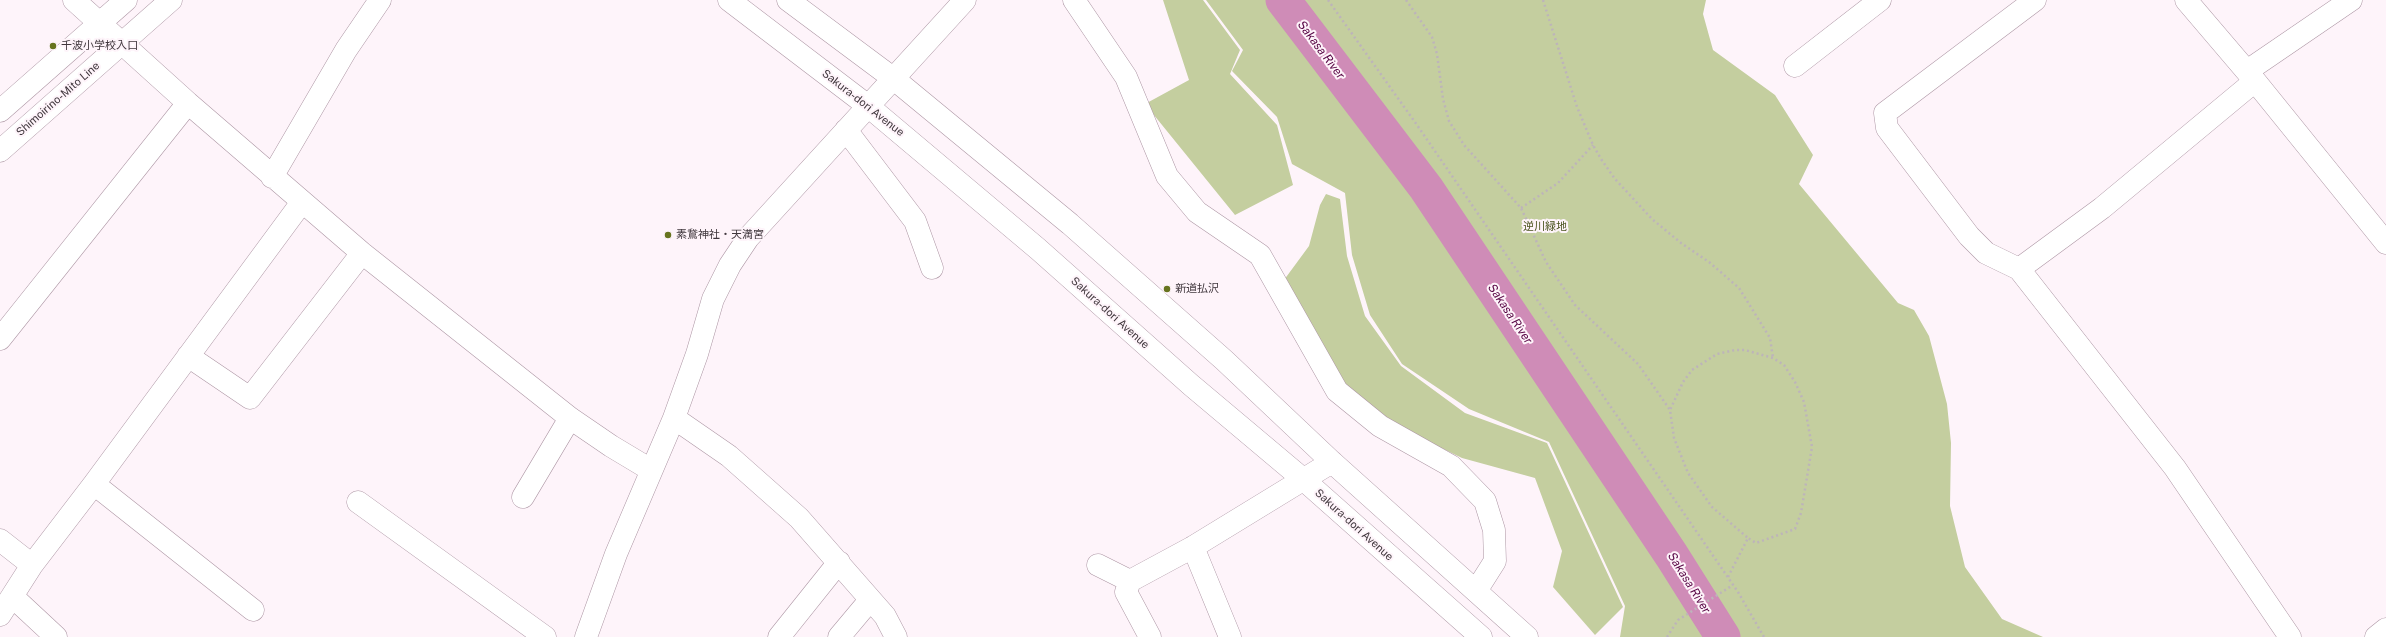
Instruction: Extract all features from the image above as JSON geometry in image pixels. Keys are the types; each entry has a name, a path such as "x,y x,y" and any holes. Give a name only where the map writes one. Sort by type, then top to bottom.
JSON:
{"street":[{"path":"74,0 100,22 121,44 188,104 362,253 570,418 611,446 651,470"},
{"path":"0,111 126,0"},
{"name":"Shimoirino-Mito Line","path":"0,151 171,0"},
{"path":"272,177 346,50 380,0"},
{"name":"Sakura-dori Avenue","path":"730,0 868,106 1038,248 1191,385 1304,480 1481,637"},
{"path":"788,0 894,79 1070,224 1224,360 1332,462 1527,637"},
{"path":"586,637 616,554 674,418 697,354 714,299 730,265 748,238 965,0"},
{"path":"1074,0 1126,77 1168,176 1197,212 1260,256 1337,392 1380,426 1451,466 1485,501 1494,530 1495,561 1476,591"},
{"path":"1795,66 1880,0"},
{"path":"2035,0 1885,113 1887,128 1969,236 1986,253 2019,269 2175,468 2290,637"},
{"path":"2186,0 2251,76 2386,243"},
{"path":"2019,269 2102,208 2251,76 2350,0"},
{"path":"0,339 188,104"},
{"path":"846,130 915,221 932,268"},
{"path":"0,615 13,597 32,565 94,484 302,202"},
{"path":"188,356 250,398 362,253"},
{"path":"523,497 570,418"},
{"path":"674,418 729,456 799,518 839,562 884,616 896,637"},
{"path":"1150,637 1126,592 1130,581 1193,547 1332,462"},
{"path":"94,484 253,610"},
{"path":"358,502 545,637"},
{"path":"0,540 32,565"},
{"path":"1193,547 1230,637"},
{"path":"779,637 839,562"},
{"path":"1098,565 1130,581"},
{"path":"13,597 56,637"},
{"path":"839,637 870,600"},
{"path":"2376,637 2386,629"}],"path":[{"path":"1328,0 1418,125 1734,584 1764,637"},
{"path":"1406,0 1432,36 1437,54 1443,99 1449,121 1464,145 1520,208 1546,262 1575,305 1638,364 1670,410 1674,438 1688,473 1712,507 1756,543 1795,529 1800,514 1812,447 1804,402 1795,382 1784,365 1773,358 1745,350 1735,350 1717,354 1703,361 1692,370 1683,382 1670,410"},
{"path":"1543,0 1577,107 1593,145 1615,179 1652,218 1681,243 1709,262 1739,288 1770,338 1773,358"},
{"path":"1520,208 1558,183 1593,145"},
{"path":"1728,577 1748,538"},
{"path":"1667,637 1678,620 1734,584"}],"green space":[{"path":"1163,0 1203,0 1240,50 1230,74 1277,125 1293,185 1235,215 1145,104 1189,80"},
{"name":"逆川緑地","path":"1206,0 1706,0 1703,14 1713,50 1775,95 1813,155 1799,184 1898,303 1914,310 1929,336 1947,404 1951,443 1950,506 1965,567 2002,619 2043,637 1620,637 1625,606 1549,442 1469,409 1402,364 1370,315 1352,255 1345,193 1292,164 1277,117 1232,71 1243,50"},
{"path":"1326,194 1340,199 1347,256 1365,316 1401,366 1465,413 1547,443 1623,607 1595,635 1553,587 1562,551 1535,478 1462,458 1367,412 1311,350 1284,280 1309,246 1320,205"}],"waterway":[{"name":"Sakasa River","path":"1283,0 1426,188 1672,556 1723,637"}],"place":[{"name":"千波小学校入口","path":"53,46"},
{"name":"素鵞神社・天満宮","path":"668,235"},
{"name":"新道払沢","path":"1167,289"}]}
